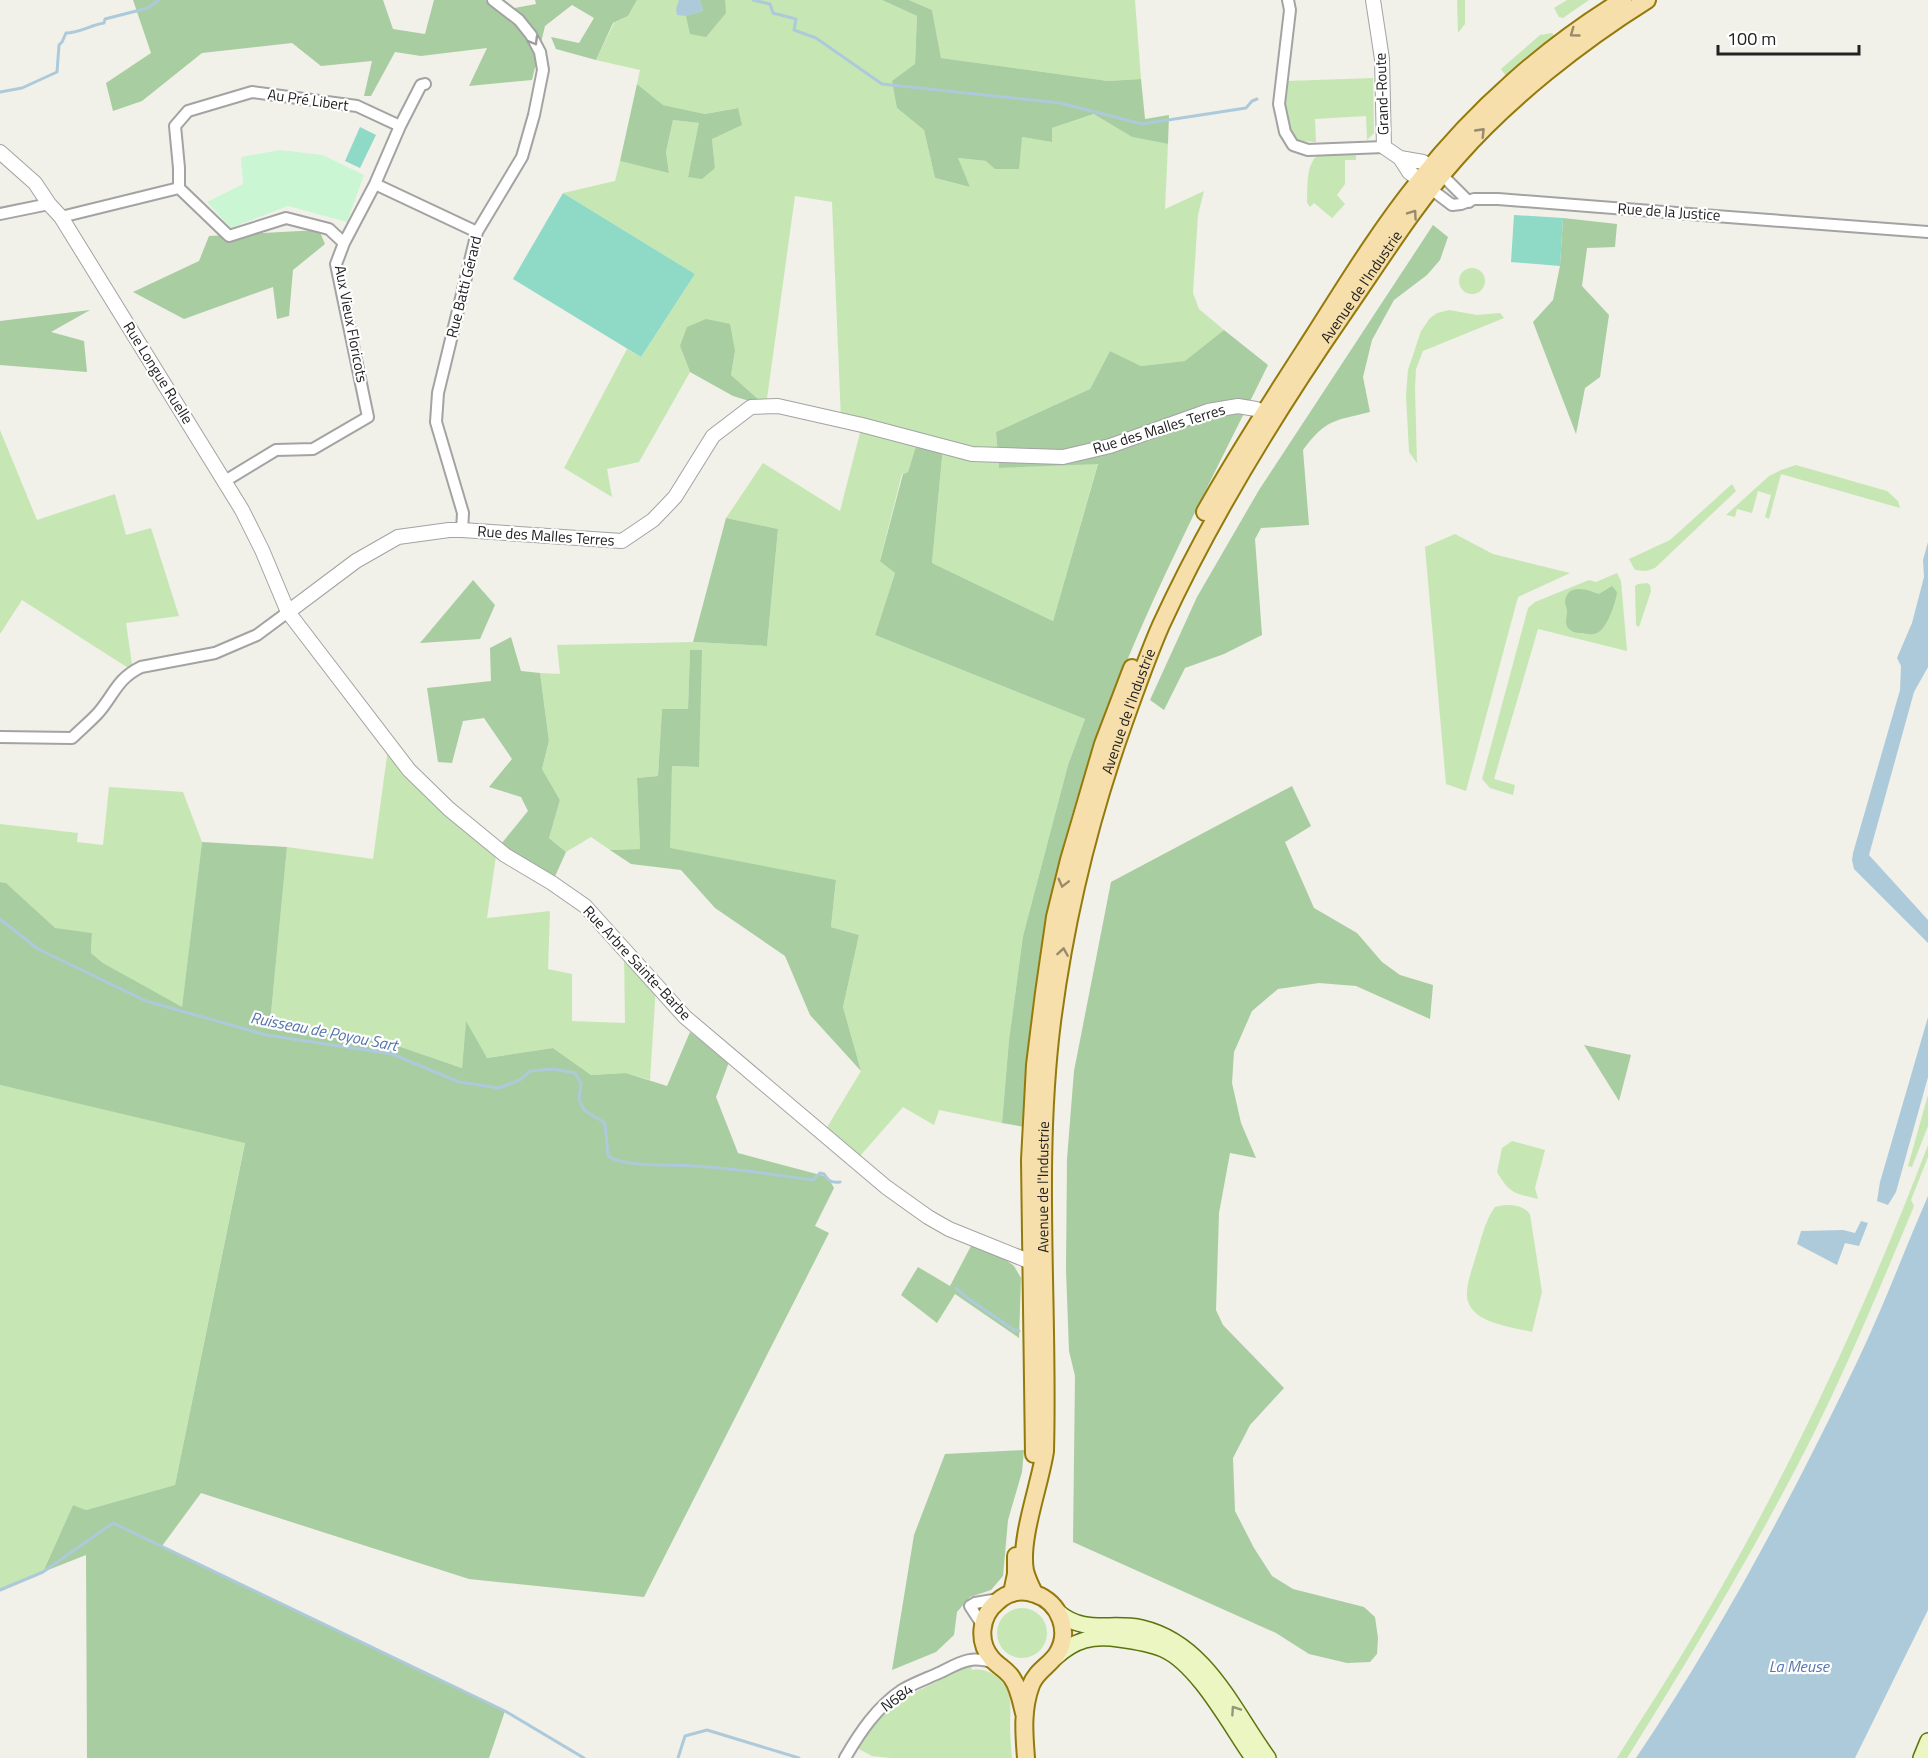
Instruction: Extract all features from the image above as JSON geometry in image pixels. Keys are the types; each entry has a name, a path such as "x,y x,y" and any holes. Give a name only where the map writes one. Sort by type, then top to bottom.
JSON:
{"main road":[{"name":"Avenue de l'Industrie","path":"1436,171 1480,112 1542,57 1601,13 1623,0"},
{"name":"Avenue de l'Industrie","path":"1007,1596 1016,1574 1015,1544 1018,1519 1031,1475 1034,1451 1030,1160 1035,1065 1055,917 1075,838 1103,744 1120,697 1148,629 1198,525 1229,469 1339,296 1421,181 1458,156 1504,110 1607,25 1647,0"},
{"name":"Avenue de l'Industrie","path":"1034,1593 1025,1571 1030,1519 1045,1451 1042,1201 1045,1095 1051,1032 1068,921 1104,778 1160,628 1207,532 1283,402 1421,181"},
{"path":"1026,1758 1024,1713 1013,1679 986,1649 982,1632 986,1615 993,1605 1019,1591 1034,1593 1044,1598 1075,1624 1141,1628 1166,1636 1181,1645 1195,1656 1217,1682 1268,1758"},
{"path":"1000,1666 1015,1672 1026,1672 1047,1665 1062,1643 1063,1633 1058,1612"},
{"path":"1024,1713 1035,1677 1067,1647 1077,1641 1089,1639 1111,1638 1142,1642 1165,1650 1180,1660 1200,1681 1253,1758"},
{"path":"1921,1758 1928,1741"}],"street":[{"name":"Rue Batti Gérard","path":"462,530 463,513 436,422 438,393 477,232 522,157 534,115 543,70 540,52 531,35 519,20 493,0"},
{"path":"1288,0 1290,10 1279,104 1285,132 1293,145 1308,150 1384,147"},
{"name":"Grand-Route","path":"1373,0 1382,59 1384,147 1400,158 1421,181"},
{"path":"344,243 375,184 400,126 421,85 425,84"},
{"name":"Au Pré Libert","path":"179,188 180,168 175,126 188,111 252,92 357,106 400,126"},
{"name":"Rue Longue Ruelle","path":"0,152 35,183 61,217 225,481 262,550 288,612"},
{"path":"1400,158 1418,160 1436,171 1469,202"},
{"name":"Rue de la Justice","path":"1421,181 1452,205 1474,199 1498,199 1928,232"},
{"path":"375,184 477,232"},
{"path":"61,217 179,188"},
{"name":"Aux Vieux Floricots","path":"179,188 229,236 286,218 329,229 344,243 336,264 368,417 313,449 276,450 225,481"},
{"path":"0,214 49,204"},
{"path":"1264,435 1264,413 1283,402"},
{"name":"Rue des Malles Terres","path":"0,737 72,738 99,712 120,681 133,671 141,667 215,653 256,635 356,561 398,537 462,530 622,541 653,520 675,496 713,436 751,407 778,406 972,454 1063,457 1110,446 1208,411 1238,406 1264,413"},
{"name":"Rue Arbre Sainte-Barbe","path":"288,612 409,770 476,833 507,856 585,906 685,1017 858,1166 909,1204 949,1229 1030,1262"},
{"path":"1030,1262 1043,1275"},
{"name":"N684","path":"845,1758 869,1721 886,1703 903,1690 967,1659 982,1632"},
{"path":"967,1659 984,1659 1000,1666"}],"green space":[{"path":"133,0 383,0 393,29 425,34 434,0 485,0 499,11 536,4 535,0 637,0 628,16 613,23 596,60 556,49 551,37 579,43 594,18 572,5 545,26 532,80 469,86 487,48 421,56 395,52 371,96 364,96 372,61 321,66 292,43 202,53 142,101 113,111 106,83 151,53"},
{"path":"637,0 882,0 917,16 915,64 897,108 924,130 935,178 970,187 957,158 986,161 1022,137 1052,142 1052,128 1095,114 1132,137 1168,144 1165,209 1204,191 1198,215 1193,293 1199,309 1224,330 1186,361 1141,366 1110,351 1090,389 996,432 999,468 1098,463 1053,621 932,563 943,447 915,449 908,472 902,474 880,560 895,573 875,635 1085,719 1068,765 1023,936 1009,1040 1002,1123 939,1110 934,1125 903,1107 860,1156 826,1129 861,1071 843,1007 859,935 831,927 836,881 669,849 672,766 699,767 690,650 688,710 662,709 658,776 637,778 640,849 610,850 591,837 566,852 549,838 560,800 542,769 549,741 540,673 560,674 557,645 693,642 767,646 778,529 726,518 763,463 840,511 862,425 841,420 832,202 795,196 766,406 731,375 735,351 680,346 690,372 639,462 607,469 612,497 564,468 627,349 641,357 695,274 563,193 615,181 620,161 669,172 666,152 673,120 700,123 688,176 715,168 712,139 737,108 705,114 663,105 637,84 640,70 596,60 614,23 628,16"},
{"path":"700,0 725,0 726,13 706,37 690,34 686,16 703,11"},
{"path":"882,0 909,0 932,10 941,58 1108,81 1141,79 1145,119 1169,115 1168,144 1132,137 1094,114 1052,128 1052,142 1022,137 1019,169 995,169 986,161 958,158 970,187 935,178 924,130 897,108 892,81 915,64 917,16"},
{"path":"909,0 1135,0 1141,79 1108,81 941,58 932,10"},
{"path":"1457,0 1465,0 1465,24 1458,33"},
{"path":"1567,0 1589,0 1563,18 1559,17 1554,8"},
{"path":"1552,33 1554,36 1506,76 1501,69 1540,35"},
{"path":"1373,78 1374,133 1367,140 1366,116 1315,119 1316,142 1298,141 1293,135 1286,113 1287,81"},
{"path":"637,84 663,105 705,114 738,108 742,125 712,139 715,168 702,179 688,177 699,123 673,120 666,152 669,173 620,161"},
{"path":"360,127 376,135 360,168 345,161"},
{"path":"280,150 323,155 364,175 347,222 288,206 231,228 207,202 243,184 241,157"},
{"path":"1319,154 1356,154 1356,160 1345,160 1345,184 1337,195 1345,204 1332,218 1314,203 1310,207 1307,203 1309,170"},
{"path":"563,193 695,274 641,357 513,279"},
{"path":"1514,215 1563,218 1560,266 1511,262"},
{"path":"1563,218 1617,224 1615,247 1587,248 1582,286 1609,315 1600,377 1585,388 1576,434 1533,322 1553,300 1560,266"},
{"path":"1433,225 1448,237 1440,260 1427,275 1394,300 1372,340 1363,377 1370,412 1332,423 1318,432 1303,450 1309,525 1261,528 1255,539 1262,635 1224,654 1185,668 1164,710 1150,700 1197,597 1259,490"},
{"path":"319,230 325,244 293,270 289,316 277,319 273,287 184,319 133,292 199,261 209,236"},
{"path":"1472,268 1481,272 1485,281 1481,290 1472,294 1463,290 1459,281 1463,272"},
{"path":"90,310 51,332 84,341 87,372 0,365 0,321"},
{"path":"1449,310 1477,315 1500,313 1504,318 1423,351 1416,369 1417,463 1409,452 1406,395 1408,370 1421,331 1430,318 1437,313"},
{"path":"706,319 730,324 735,351 731,375 766,406 733,396 690,372 680,346 687,327"},
{"path":"1224,330 1268,365 1165,575 1118,682 1097,737 1066,837 1045,931 1033,1015 1025,1127 1002,1123 1009,1040 1023,936 1068,765 1085,719 875,635 895,573 880,561 903,474 908,472 915,449 923,442 943,447 932,563 1053,621 1098,464 999,468 996,432 1090,389 1110,351 1141,366 1185,361"},
{"path":"0,430 37,520 115,494 126,535 151,528 179,616 126,623 133,671 22,600 0,634"},
{"path":"1796,465 1887,491 1898,501 1900,508 1781,474 1769,519 1765,517 1771,495 1758,491 1752,513 1737,509 1735,517 1726,515 1769,476"},
{"path":"1732,484 1736,491 1655,568 1646,571 1635,570 1629,559 1670,540"},
{"path":"726,518 778,529 767,646 693,642"},
{"path":"1455,534 1493,554 1570,573 1518,597 1466,791 1446,784 1425,547"},
{"path":"1617,573 1621,581 1627,651 1538,629 1494,779 1515,785 1513,795 1490,788 1482,779 1528,608 1535,602 1589,580 1596,582"},
{"path":"473,580 495,605 480,639 420,643"},
{"path":"1647,583 1651,591 1639,627 1636,625 1635,586"},
{"path":"1612,586 1617,592 1615,602 1601,630 1590,634 1572,631 1567,627 1565,602 1570,592 1579,589 1599,594"},
{"path":"511,637 521,671 540,673 549,741 542,769 560,800 549,838 566,852 552,883 497,849 528,811 521,797 489,787 512,759 484,718 463,721 452,763 438,762 427,688 491,681 490,648"},
{"path":"690,650 702,650 699,767 672,766 670,848 836,880 831,927 859,935 843,1007 861,1071 810,1015 785,956 715,908 681,870 631,864 610,850 640,849 637,778 658,776 662,709 688,709"},
{"path":"392,748 497,849 487,918 550,911 548,969 572,974 572,1021 625,1023 624,949 656,986 650,1080 626,1073 591,1075 553,1048 486,1058 466,1023 462,1068 395,1045 270,1024 287,847 373,859 387,756"},
{"path":"1292,786 1311,826 1285,842 1314,908 1357,933 1382,962 1400,975 1433,985 1430,1019 1356,986 1319,983 1278,989 1252,1011 1234,1052 1232,1083 1241,1123 1256,1158 1230,1153 1219,1213 1216,1310 1223,1325 1284,1388 1250,1425 1233,1458 1235,1511 1272,1576 1293,1589 1364,1607 1375,1617 1378,1638 1377,1654 1370,1662 1347,1663 1309,1654 1276,1633 1073,1542 1075,1376 1069,1351 1066,1270 1067,1159 1074,1071 1111,882"},
{"path":"109,787 183,792 202,842 182,1008 103,963 91,953 92,933 55,929 6,883 0,882 0,824 78,833 77,842 103,845"},
{"path":"202,842 287,847 270,1024 395,1045 462,1068 466,1021 487,1058 553,1048 591,1075 626,1073 667,1086 690,1032 729,1062 716,1097 738,1153 828,1177 834,1188 815,1226 829,1233 644,1597 469,1579 201,1493 162,1546 505,1711 489,1758 87,1758 86,1555 43,1572 73,1505 86,1510 175,1485 245,1143 0,1085 0,882 6,883 55,928 92,933 91,953 103,963 182,1007"},
{"path":"1584,1045 1631,1055 1619,1101"},
{"path":"0,1085 245,1142 175,1485 86,1510 73,1505 43,1572 0,1590"},
{"path":"1928,1095 1928,1126 1912,1167 1908,1166"},
{"path":"1512,1141 1545,1150 1535,1188 1538,1199 1513,1192 1497,1172 1502,1148"},
{"path":"1928,1145 1928,1157 1911,1200 1914,1206 1853,1350 1813,1435 1724,1599 1676,1679 1627,1758 1617,1758 1730,1573 1793,1453 1851,1332"},
{"path":"1519,1206 1530,1214 1542,1292 1532,1332 1490,1321 1473,1310 1468,1302 1469,1279 1485,1225 1495,1207"},
{"path":"971,1246 998,1254 1014,1266 1021,1278 1019,1338 955,1294 937,1323 901,1295 918,1267 950,1286"},
{"path":"1024,1450 1022,1472 1008,1520 1003,1576 991,1590 970,1597 957,1612 954,1635 936,1652 892,1670 914,1535 945,1454"},
{"path":"1017,1608 1027,1608 1040,1615 1047,1628 1047,1638 1040,1651 1027,1658 1017,1658 1008,1654 1001,1647 997,1638 997,1628 1001,1619 1008,1612"},
{"path":"971,1665 972,1670 985,1671 997,1677 1008,1693 1012,1758 891,1758 872,1756 857,1748 879,1718 899,1700"}],"water":[{"path":"679,0 700,0 703,11 686,16 677,15"},
{"path":"1928,542 1928,667 1914,692 1869,855 1928,920 1928,943 1854,869 1852,860 1900,690 1901,666 1897,658 1912,623 1924,577 1923,560"},
{"path":"1928,1017 1928,1077 1896,1192 1888,1205 1877,1201 1880,1182"},
{"name":"La Meuse","path":"1928,1196 1928,1610 1855,1758 1636,1758 1697,1663 1781,1514 1867,1342"},
{"path":"1861,1221 1868,1223 1859,1246 1845,1243 1837,1265 1797,1244 1801,1231 1843,1230 1855,1233"}],"waterway":[{"path":"0,92 22,88 57,72 59,45 66,33 104,23 105,19 148,8 159,0"},
{"path":"753,0 770,4 773,13 796,19 794,30 816,38 882,84 1060,103 1142,124 1246,108 1257,99"},
{"name":"Ruisseau de Poyou Sart","path":"0,919 38,949 146,1001 266,1035 392,1054 459,1082 499,1088 520,1080 530,1071 553,1069 575,1073 581,1083 579,1099 584,1110 605,1123 608,1156 616,1160 637,1164 724,1168 813,1180 820,1173 830,1181 840,1182"},
{"name":"Ruisseau de Poyou Sart","path":"956,1288 1014,1330 1019,1331"},
{"path":"0,1590 43,1572 113,1523 505,1711 584,1758"},
{"path":"678,1758 685,1736 707,1730 799,1758"}]}
